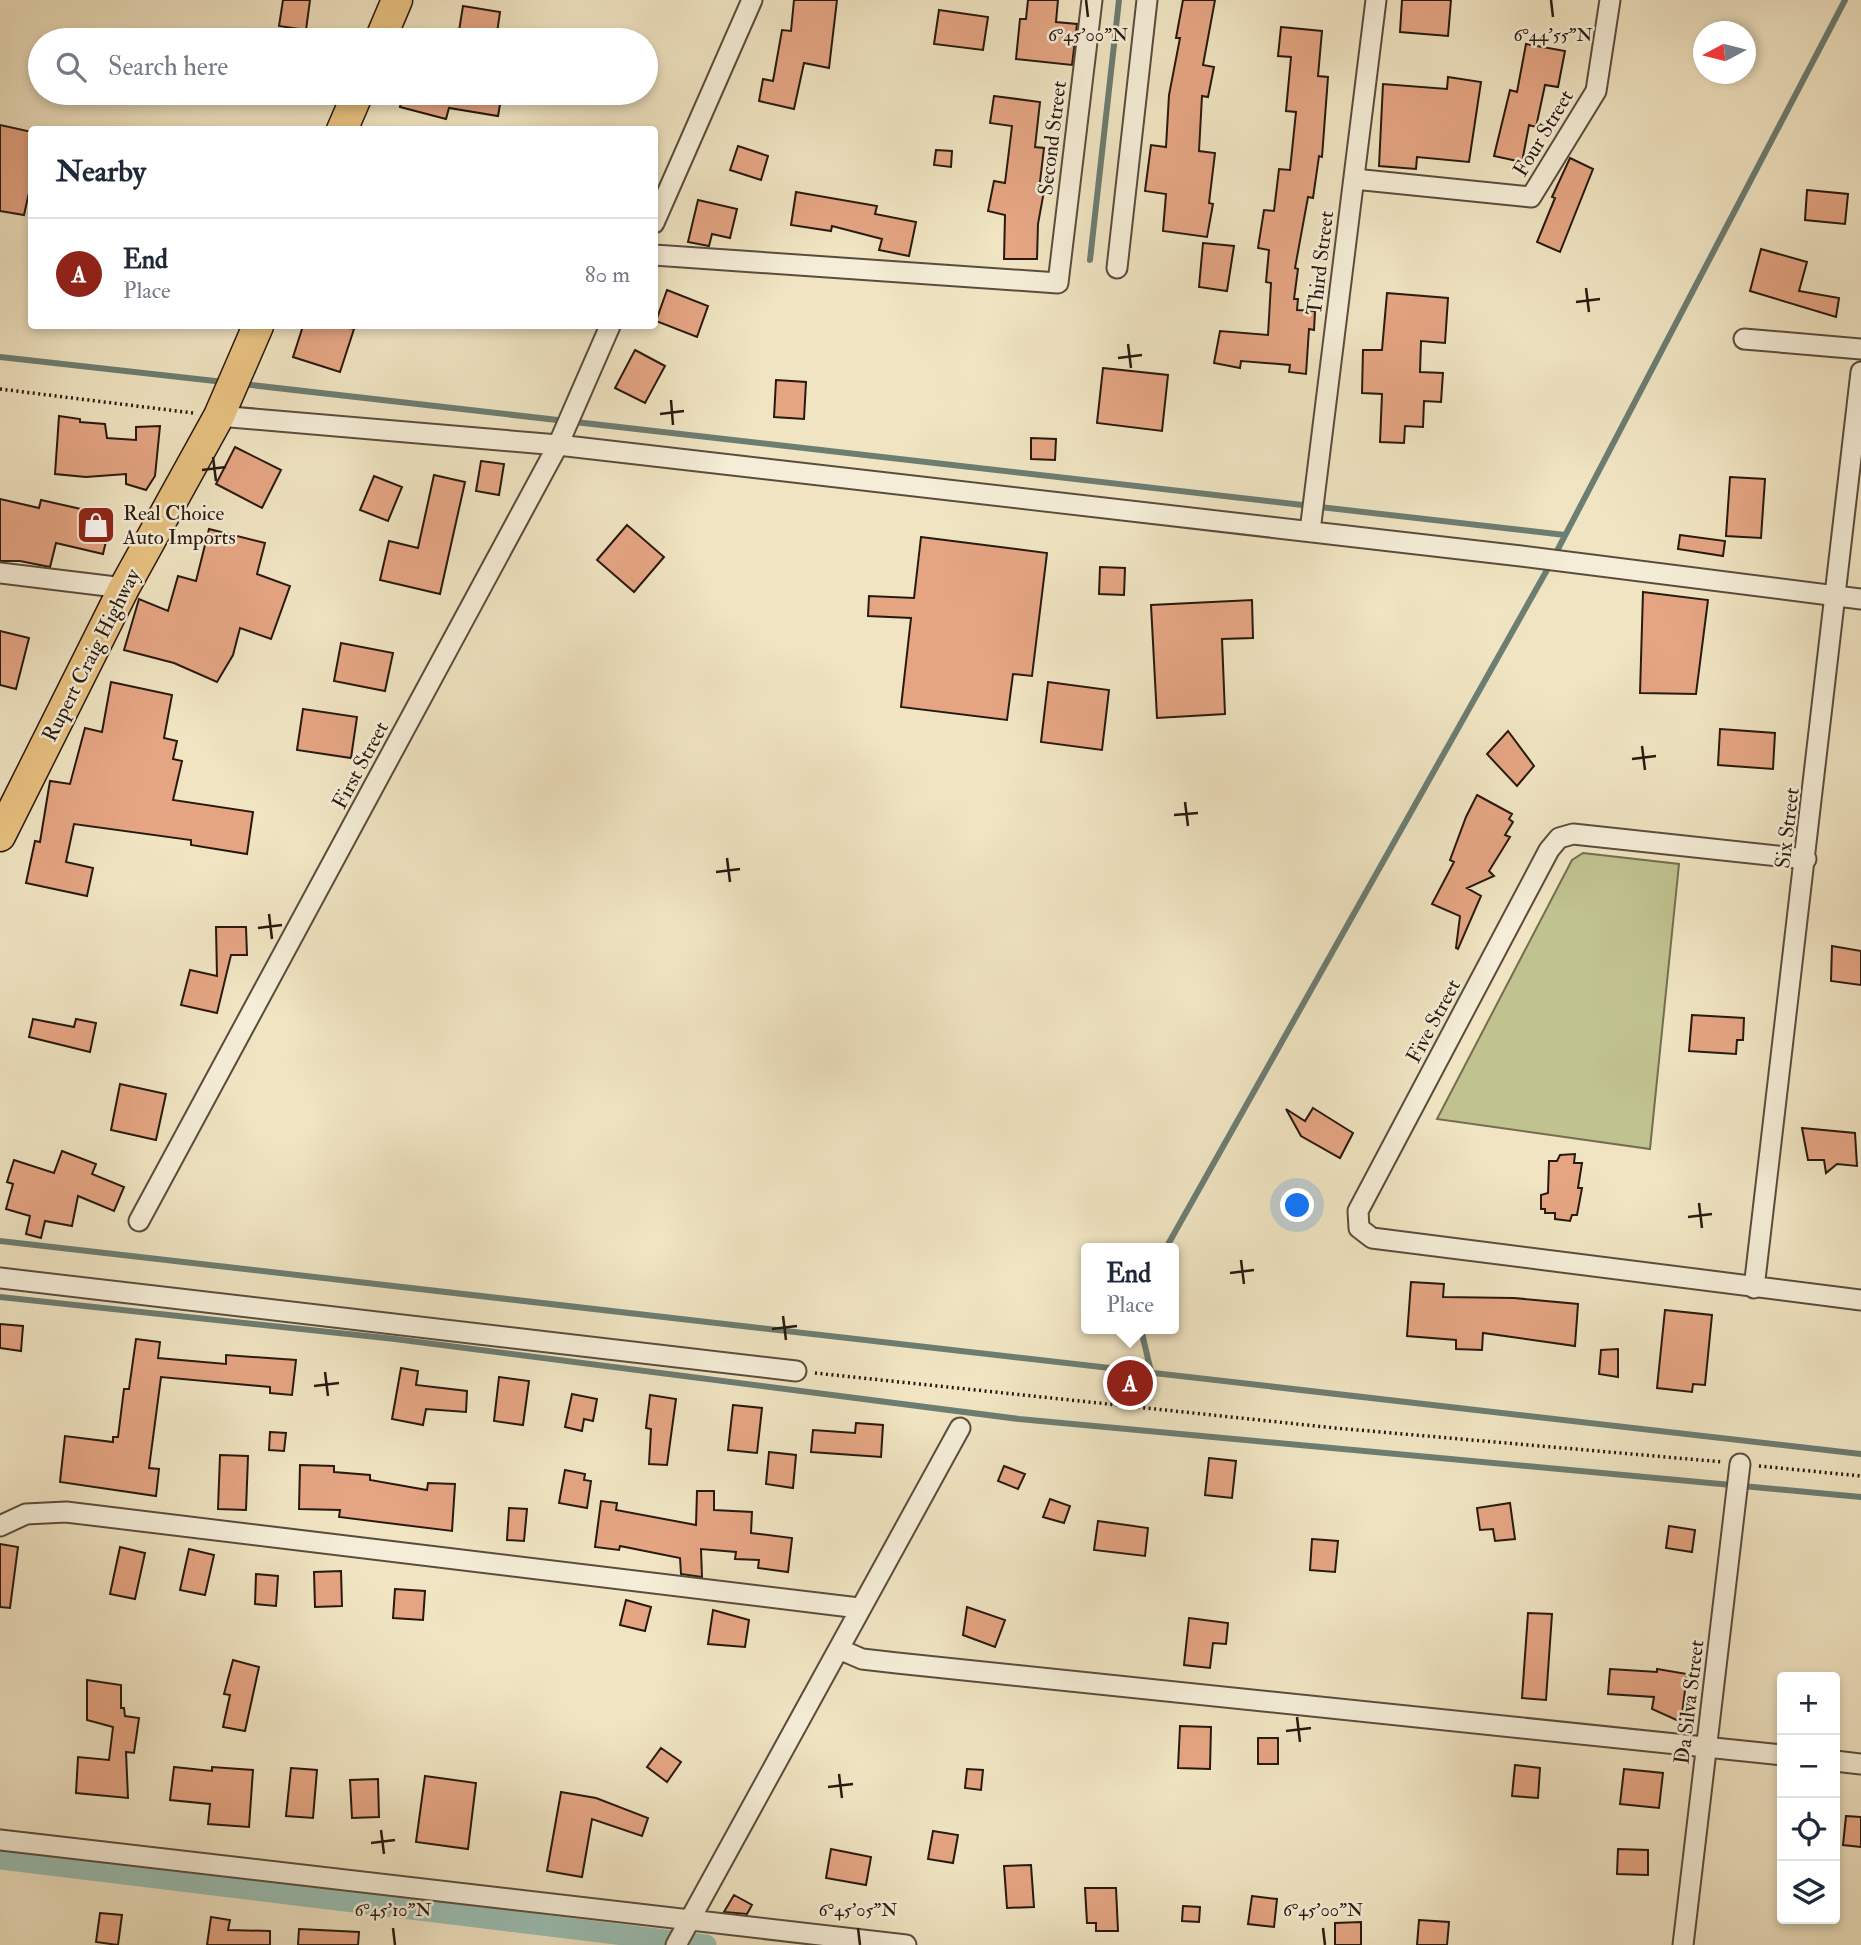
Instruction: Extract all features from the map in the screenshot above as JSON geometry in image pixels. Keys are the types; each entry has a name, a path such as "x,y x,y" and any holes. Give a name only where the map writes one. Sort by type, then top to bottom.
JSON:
{"main road":[{"path":"385,28 397,0"},
{"path":"344,126 353,105"},
{"name":"Rupert Craig Highway","path":"0,836 124,587 219,416 257,329"}],"street":[{"path":"658,214 752,0"},
{"name":"Second Street","path":"658,255 1058,282 1092,0"},
{"path":"1117,268 1147,0"},
{"name":"Third Street","path":"1310,531 1376,0"},
{"name":"Four Street","path":"1354,179 1531,197 1596,91 1611,0"},
{"name":"First Street","path":"139,1221 558,445 609,329"},
{"path":"1744,339 1861,349"},
{"name":"Six Street","path":"1754,1288 1861,372"},
{"path":"219,416 558,445 1310,531 1861,599"},
{"path":"0,573 124,587"},
{"name":"Five Street","path":"1754,1288 1372,1238 1359,1228 1358,1211 1549,850 1559,838 1573,834 1806,859"},
{"path":"0,1278 796,1371"},
{"path":"1754,1288 1861,1300"},
{"path":"676,1945 859,1608 960,1429"},
{"name":"Da Silva Street","path":"1683,1945 1740,1464"},
{"path":"0,1526 26,1514 66,1512 859,1608"},
{"path":"839,1649 862,1659 897,1663 1777,1754"},
{"path":"1840,1762 1861,1764"},
{"path":"0,1840 906,1945"}],"path":[{"path":"0,389 219,416"},
{"path":"796,1371 1335,1428 1861,1476"}],"green space":[{"path":"1583,853 1679,864 1650,1149 1437,1119 1572,860"}],"building":[{"path":"283,0 310,0 306,28 279,26"},
{"path":"794,0 837,0 829,68 804,63 794,109 759,101 763,79 773,81 782,30 791,31"},
{"path":"1028,0 1058,0 1056,22 1077,24 1072,65 1016,59 1020,19 1026,19"},
{"path":"1183,0 1215,0 1203,65 1214,67 1208,97 1202,96 1199,151 1215,153 1209,203 1213,204 1207,237 1163,231 1166,194 1145,191 1151,145 1166,147 1169,95 1180,38 1176,38"},
{"path":"1402,0 1451,0 1448,36 1400,32"},
{"path":"463,6 500,12 498,28 459,28"},
{"path":"939,10 988,17 983,50 934,44"},
{"path":"1281,27 1322,31 1318,76 1328,77 1322,157 1319,156 1313,198 1308,197 1295,268 1298,269 1294,299 1298,299 1297,310 1315,311 1314,330 1309,329 1306,374 1289,372 1290,365 1241,361 1240,368 1214,363 1220,331 1268,335 1271,283 1266,282 1269,250 1258,248 1264,210 1274,211 1279,169 1290,170 1296,112 1286,111 1291,57 1278,56"},
{"path":"1526,44 1565,51 1558,87 1545,85 1536,127 1529,125 1522,162 1494,156 1510,90 1517,92"},
{"path":"1448,77 1481,82 1469,162 1417,157 1416,169 1379,166 1383,84 1447,89"},
{"path":"994,96 1040,102 1035,147 1044,148 1039,190 1044,191 1038,224 1037,259 1004,259 1005,215 988,211 994,181 1005,183 1012,126 990,123"},
{"path":"500,105 498,116 449,108 446,119 400,107"},
{"path":"0,125 28,131 28,197 24,215 0,211"},
{"path":"738,146 768,156 761,180 730,170"},
{"path":"936,150 952,151 951,167 934,165"},
{"path":"1570,158 1593,169 1560,252 1537,242 1555,198 1552,197"},
{"path":"1807,190 1848,194 1845,224 1805,220"},
{"path":"796,192 877,206 875,214 916,222 909,256 879,250 882,239 832,226 831,231 791,225"},
{"path":"698,200 737,209 730,238 712,234 709,246 688,242"},
{"path":"1203,243 1234,246 1227,291 1199,287"},
{"path":"1761,249 1807,262 1799,291 1839,298 1836,317 1750,291"},
{"path":"667,290 708,306 697,337 658,322"},
{"path":"1387,293 1448,298 1445,343 1421,341 1420,372 1443,373 1441,402 1424,401 1423,427 1405,426 1404,443 1380,442 1382,394 1362,393 1363,350 1382,350"},
{"path":"302,329 354,329 340,372 293,357"},
{"path":"635,350 665,366 645,403 615,388"},
{"path":"1103,368 1168,375 1162,431 1097,423"},
{"path":"776,380 806,382 804,419 774,417"},
{"path":"59,416 80,419 80,422 105,424 107,438 136,440 136,427 160,426 155,476 146,490 126,484 126,474 86,477 55,474"},
{"path":"1031,438 1056,439 1055,460 1031,459"},
{"path":"235,447 281,470 262,508 216,484"},
{"path":"481,461 504,464 499,495 476,491"},
{"path":"434,475 465,482 440,594 380,580 389,541 418,548"},
{"path":"374,476 402,487 388,521 360,510"},
{"path":"1730,477 1765,479 1761,538 1726,536"},
{"path":"0,499 39,508 41,500 112,516 103,554 56,543 50,567 20,561 0,561"},
{"path":"627,525 664,557 634,592 597,560"},
{"path":"209,529 265,543 257,574 290,586 271,639 240,628 233,655 217,682 174,663 124,650 139,599 168,611 178,576 196,581"},
{"path":"1680,535 1725,541 1723,556 1678,549"},
{"path":"921,537 1047,553 1032,676 1013,674 1007,720 901,707 911,618 868,616 869,596 914,598"},
{"path":"1100,567 1125,568 1124,595 1099,594"},
{"path":"1643,592 1708,600 1696,694 1640,693"},
{"path":"1252,600 1253,638 1222,639 1225,714 1157,718 1151,605"},
{"path":"0,631 29,638 16,689 0,685"},
{"path":"341,643 393,653 385,691 334,681"},
{"path":"111,682 172,695 164,738 177,741 173,759 182,761 173,800 253,812 247,854 191,845 191,840 74,824 66,862 93,868 87,896 26,883 35,841 40,842 50,781 70,784 85,728 102,732"},
{"path":"1048,682 1109,690 1102,750 1041,742"},
{"path":"303,709 357,717 351,758 297,750"},
{"path":"1720,729 1775,733 1773,769 1718,765"},
{"path":"1508,731 1534,766 1517,786 1487,754"},
{"path":"1477,795 1512,814 1509,819 1513,822 1505,835 1510,837 1489,871 1494,876 1467,888 1481,896 1458,949 1460,916 1432,904 1454,862 1450,860"},
{"path":"216,927 246,927 247,955 231,955 217,1013 181,1005 190,970 217,976"},
{"path":"1832,946 1861,951 1861,985 1831,981"},
{"path":"1692,1015 1744,1018 1743,1040 1737,1040 1736,1054 1689,1051"},
{"path":"33,1019 74,1027 76,1019 96,1023 90,1052 29,1037"},
{"path":"120,1084 166,1094 156,1140 111,1130"},
{"path":"1313,1108 1353,1133 1340,1158 1301,1136 1286,1109 1305,1121"},
{"path":"1802,1128 1855,1133 1857,1166 1837,1164 1826,1173 1824,1160 1808,1160"},
{"path":"62,1151 96,1164 92,1174 124,1187 114,1211 78,1196 72,1226 45,1221 41,1238 26,1234 30,1216 6,1209 13,1184 7,1182 14,1160 54,1173"},
{"path":"1575,1154 1574,1163 1582,1163 1578,1188 1582,1188 1577,1215 1572,1215 1570,1221 1555,1219 1555,1213 1545,1213 1545,1209 1541,1209 1541,1195 1548,1193 1549,1161 1557,1161 1560,1155"},
{"path":"1411,1282 1444,1284 1443,1297 1514,1298 1578,1304 1575,1346 1483,1333 1482,1350 1456,1349 1456,1340 1407,1336"},
{"path":"1665,1310 1712,1315 1705,1385 1693,1384 1692,1392 1657,1388"},
{"path":"0,1324 23,1326 21,1351 0,1348"},
{"path":"136,1339 160,1342 158,1358 226,1364 226,1355 296,1360 292,1395 270,1393 270,1387 161,1377 149,1468 159,1469 156,1496 60,1482 65,1436 113,1442 113,1437 118,1437 124,1389 129,1389"},
{"path":"1618,1349 1618,1377 1599,1374 1601,1350"},
{"path":"401,1368 418,1371 416,1385 467,1391 466,1412 426,1409 423,1425 392,1419"},
{"path":"499,1377 529,1381 523,1425 494,1421"},
{"path":"572,1394 597,1399 593,1421 584,1419 582,1431 565,1427"},
{"path":"650,1395 676,1399 667,1465 649,1464 651,1429 646,1428"},
{"path":"733,1405 762,1408 757,1453 728,1450"},
{"path":"856,1423 883,1425 881,1457 811,1452 813,1430 855,1433"},
{"path":"270,1432 286,1433 284,1451 269,1450"},
{"path":"769,1452 796,1455 793,1488 766,1484"},
{"path":"220,1455 248,1456 246,1510 218,1509"},
{"path":"1209,1458 1236,1461 1232,1498 1205,1495"},
{"path":"300,1465 334,1466 334,1472 370,1475 370,1480 427,1490 428,1483 455,1484 452,1531 339,1517 340,1510 299,1509"},
{"path":"1004,1466 1025,1474 1018,1489 998,1481"},
{"path":"565,1470 585,1474 584,1480 591,1481 587,1508 559,1503"},
{"path":"697,1491 714,1491 714,1510 752,1512 751,1533 792,1538 788,1572 758,1568 759,1560 735,1559 736,1552 701,1549 702,1577 681,1574 680,1558 620,1546 619,1550 595,1547 601,1501 617,1503 616,1510 696,1525"},
{"path":"1050,1499 1070,1506 1064,1523 1043,1517"},
{"path":"1510,1503 1515,1539 1495,1541 1493,1529 1480,1530 1477,1508"},
{"path":"509,1508 527,1509 524,1541 507,1540"},
{"path":"1098,1521 1148,1528 1145,1556 1094,1550"},
{"path":"1669,1526 1695,1530 1692,1552 1666,1548"},
{"path":"1312,1539 1338,1541 1335,1572 1310,1570"},
{"path":"0,1544 18,1547 10,1608 0,1607"},
{"path":"120,1547 145,1553 135,1599 110,1594"},
{"path":"189,1549 214,1555 205,1595 180,1590"},
{"path":"341,1571 342,1606 315,1607 314,1572"},
{"path":"256,1574 278,1576 276,1606 255,1604"},
{"path":"395,1589 425,1591 423,1620 393,1618"},
{"path":"626,1600 651,1607 645,1631 620,1625"},
{"path":"967,1607 1005,1620 995,1647 963,1635"},
{"path":"713,1610 749,1620 745,1647 708,1644"},
{"path":"1528,1613 1552,1614 1546,1700 1522,1698"},
{"path":"1189,1618 1228,1623 1226,1644 1213,1643 1210,1668 1184,1665"},
{"path":"233,1660 259,1667 245,1731 223,1727 230,1695 224,1694"},
{"path":"1610,1669 1657,1672 1657,1669 1687,1674 1681,1722 1652,1709 1654,1697 1608,1694"},
{"path":"87,1680 121,1685 121,1708 124,1708 125,1716 139,1718 134,1753 126,1752 128,1798 76,1793 78,1757 109,1760 113,1727 87,1720"},
{"path":"1180,1726 1211,1727 1210,1769 1178,1768"},
{"path":"1258,1738 1278,1738 1278,1764 1258,1764"},
{"path":"661,1748 681,1762 667,1782 647,1767"},
{"path":"1515,1765 1540,1768 1538,1798 1512,1796"},
{"path":"174,1767 212,1771 212,1767 253,1770 249,1827 208,1824 210,1804 170,1800"},
{"path":"291,1768 317,1770 313,1818 286,1816"},
{"path":"967,1769 983,1770 981,1790 965,1788"},
{"path":"1624,1769 1663,1773 1659,1808 1620,1804"},
{"path":"425,1776 476,1783 468,1849 416,1842"},
{"path":"378,1779 379,1817 352,1818 350,1780"},
{"path":"561,1792 596,1798 648,1818 642,1836 592,1819 582,1877 547,1871"},
{"path":"1846,1816 1861,1817 1861,1847 1843,1845"},
{"path":"933,1831 958,1835 953,1863 928,1859"},
{"path":"831,1849 871,1857 866,1885 826,1878"},
{"path":"1618,1849 1648,1850 1648,1875 1617,1874"},
{"path":"1031,1865 1034,1907 1007,1908 1004,1866"},
{"path":"1085,1888 1116,1888 1118,1931 1096,1931 1096,1923 1087,1923"},
{"path":"734,1895 752,1905 747,1914 724,1912"},
{"path":"1252,1896 1277,1899 1274,1927 1248,1924"},
{"path":"1183,1906 1200,1907 1199,1922 1182,1921"},
{"path":"100,1913 122,1915 118,1945 96,1942"},
{"path":"211,1917 230,1920 228,1930 270,1931 270,1945 207,1945"},
{"path":"1419,1920 1449,1922 1447,1945 1417,1945"},
{"path":"1361,1922 1361,1945 1335,1945 1335,1923"},
{"path":"299,1929 359,1932 358,1945 298,1945"}],"waterway":[{"path":"1090,260 1119,0"},
{"path":"1169,1243 1547,570 1845,0"},
{"path":"0,357 224,382"},
{"path":"242,384 1565,535"},
{"path":"0,1241 1861,1454"},
{"path":"0,1297 395,1339 1019,1419 1861,1497"},
{"path":"1142,1334 1152,1376"},
{"path":"0,1859 706,1945"}],"place":[{"name":"Real Choice Auto Imports","path":"96,525"},
{"name":"End","path":"1130,1383"}]}
